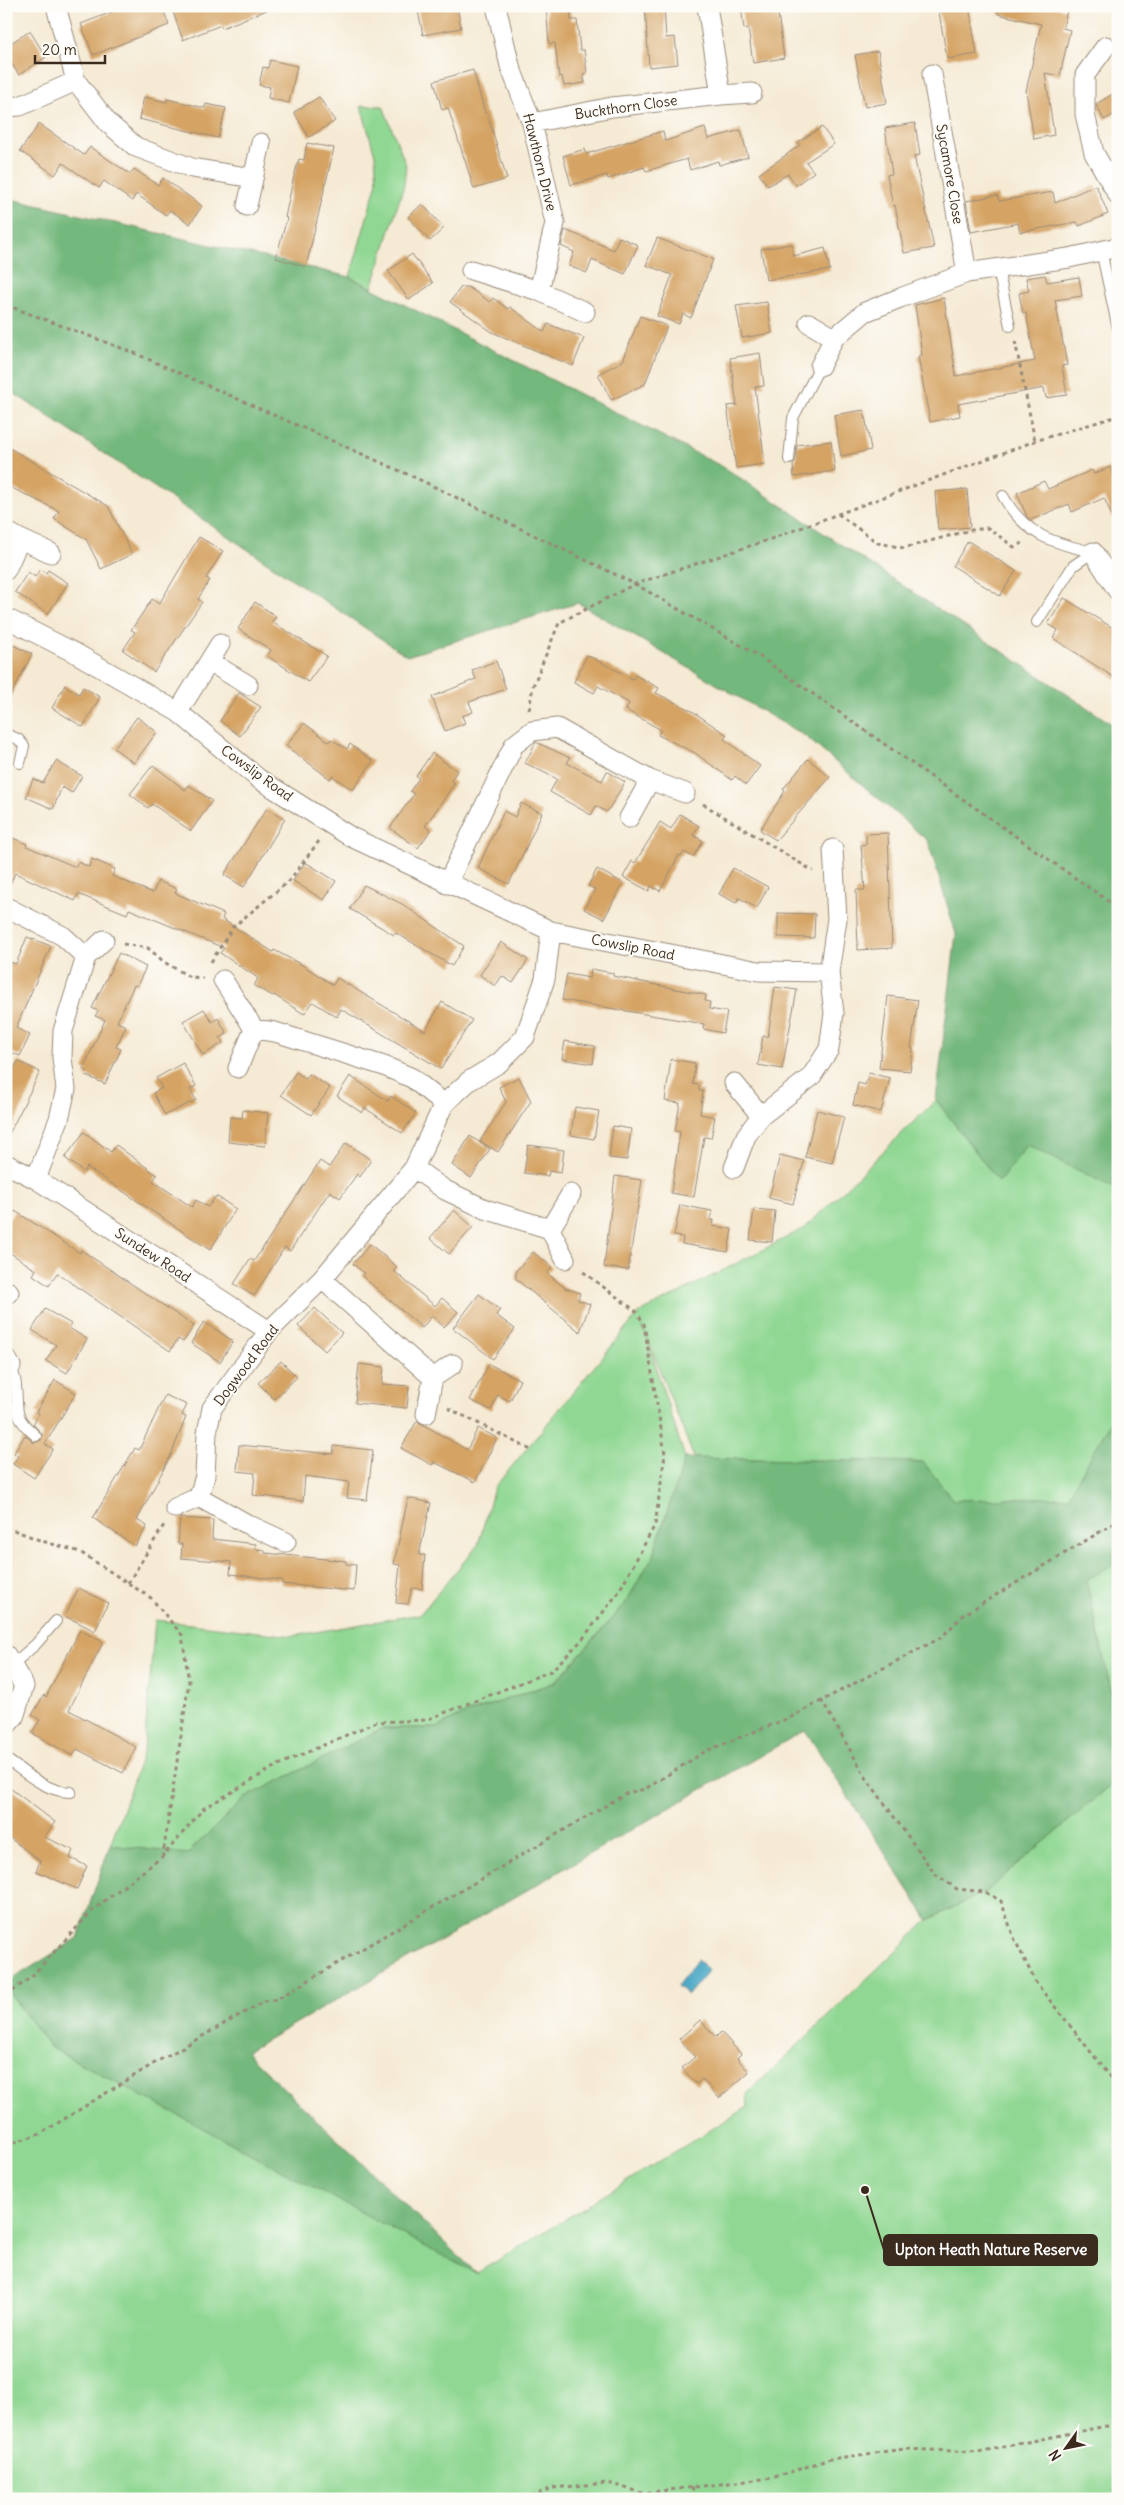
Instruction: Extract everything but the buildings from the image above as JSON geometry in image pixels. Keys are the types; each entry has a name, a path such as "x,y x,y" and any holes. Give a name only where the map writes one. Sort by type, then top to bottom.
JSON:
{"street":[{"path":"56,6 76,81 108,123 136,147 192,168 253,178"},
{"name":"Hawthorn Drive","path":"496,6 510,66 532,123 555,223 539,291"},
{"path":"707,6 721,95"},
{"path":"1106,46 1085,75 1085,114 1094,153 1118,195"},
{"name":"Sycamore Close","path":"932,74 967,274"},
{"path":"6,107 20,106 76,81"},
{"name":"Buckthorn Close","path":"532,123 612,107 721,95 752,94"},
{"path":"247,206 261,143"},
{"path":"820,366 834,338 865,312 967,274 1069,258 1110,248"},
{"path":"472,270 539,291 585,312"},
{"path":"809,323 834,338"},
{"path":"6,570 13,535 50,553"},
{"path":"1094,552 1118,590"},
{"name":"Cowslip Road","path":"6,618 77,654 178,712 260,778 351,837 447,884 551,931 759,971 829,972"},
{"path":"178,712 220,644"},
{"path":"210,662 248,685"},
{"path":"447,884 514,745 532,731 557,728 650,780 685,793"},
{"path":"629,818 650,780"},
{"path":"734,1168 746,1136 761,1116 811,1077 829,1048 834,1013 829,972 837,918 833,849"},
{"path":"6,907 63,936 86,956"},
{"name":"Dogwood Road","path":"199,1497 205,1476 207,1433 212,1408 269,1331 322,1279 414,1168 444,1104 469,1081 499,1063 525,1037 544,979 551,931"},
{"path":"36,1178 59,1119 66,1089 62,1058 63,1031 86,956 104,940"},
{"path":"223,980 254,1029 275,1032 384,1066 412,1078 444,1104"},
{"path":"238,1068 254,1029"},
{"path":"734,1082 761,1116"},
{"name":"Sundew Road","path":"6,1164 36,1178 269,1331"},
{"path":"414,1168 445,1190 485,1209 550,1229 565,1259"},
{"path":"550,1229 571,1194"},
{"path":"322,1279 433,1378"},
{"path":"428,1406 433,1378 453,1364"},
{"path":"175,1508 199,1497 247,1524 286,1542"},
{"path":"6,1726 14,1717 24,1686 9,1660"}],"lane":[{"path":"1110,248 1118,329"},
{"path":"998,269 1010,326"},
{"path":"789,460 793,418 820,366"},
{"path":"1003,496 1014,514 1040,536 1062,545 1094,552"},
{"path":"1036,622 1074,566 1094,552"},
{"path":"6,734 18,739 24,746 20,763"},
{"path":"9,1362 16,1385 16,1408 20,1420 36,1436"},
{"path":"9,1660 36,1644 56,1621"},
{"path":"6,1759 40,1783 60,1792 71,1792"}],"path":[{"path":"6,306 149,360 416,478 635,584 760,656 1118,908"},
{"path":"1010,326 1035,441"},
{"path":"532,731 528,709 533,686 560,623 635,584 768,540 1035,441 1118,416"},
{"path":"838,514 878,543 904,548 971,530 988,528 1014,546 1040,536"},
{"path":"685,793 835,884"},
{"path":"223,980 210,964 233,928 289,881 331,824"},
{"path":"104,940 148,948 164,962 190,977 223,980"},
{"path":"6,1996 31,1978 94,1909 163,1856 203,1809 276,1766 376,1722 426,1720 551,1671 581,1640 618,1593 655,1525 665,1454 644,1324 637,1312 565,1259"},
{"path":"428,1406 531,1450"},
{"path":"128,1583 175,1508"},
{"path":"6,2145 40,2134 158,2061 265,2001 277,1999 627,1793 645,1789 706,1751 789,1718 942,1637 963,1615 1118,1521"},
{"path":"6,1526 42,1541 80,1552 151,1598 182,1635 189,1682 163,1856"},
{"path":"821,1700 867,1779 935,1874 958,1889 985,1892 1002,1901 1014,1938 1036,1983 1118,2086"},
{"path":"524,2499 552,2488 608,2483 643,2493 772,2478 830,2459 904,2449 978,2452 1106,2426 1118,2429"},
{"path":"1110,2499 1118,2483"},
{"path":"691,2499 693,2487"}],"green space":[{"path":"361,106 383,106 406,165 404,185 372,288 350,277 377,182 375,155"},
{"path":"6,198 350,277 725,468 1118,728 1118,1190 1027,1145 999,1182 936,1100 956,934 928,841 805,736 578,603 407,656 6,388"},
{"path":"1118,1027 1118,1722 1068,1497 953,1501 923,1462 694,1458 643,1327 685,1458 652,1558 625,1604 555,1682 460,1716 436,1728 383,1728 246,1798 187,1854 110,1845 144,1750 155,1620 293,1636 420,1614 478,1545 494,1488 638,1314 805,1228 936,1100 999,1182"},
{"path":"1118,1409 1118,1563 1086,1580 1118,1722 1118,1779 985,1892 928,1920 805,1730 246,2052 477,2274 50,2047 6,1988 6,1983 78,1938 110,1845 187,1854 245,1798 383,1728 436,1728 460,1716 556,1682 625,1604 652,1558 685,1458 923,1462 953,1500 1068,1497"},
{"path":"1118,1779 1118,2499 6,2499 6,1988 50,2047 477,2273 748,2107 747,2094 928,1920 985,1892"}],"water":[{"path":"697,1960 709,1970 688,1995 677,1986"}],"place":[{"name":"Upton Heath Nature Reserve","path":"865,2190"}]}
